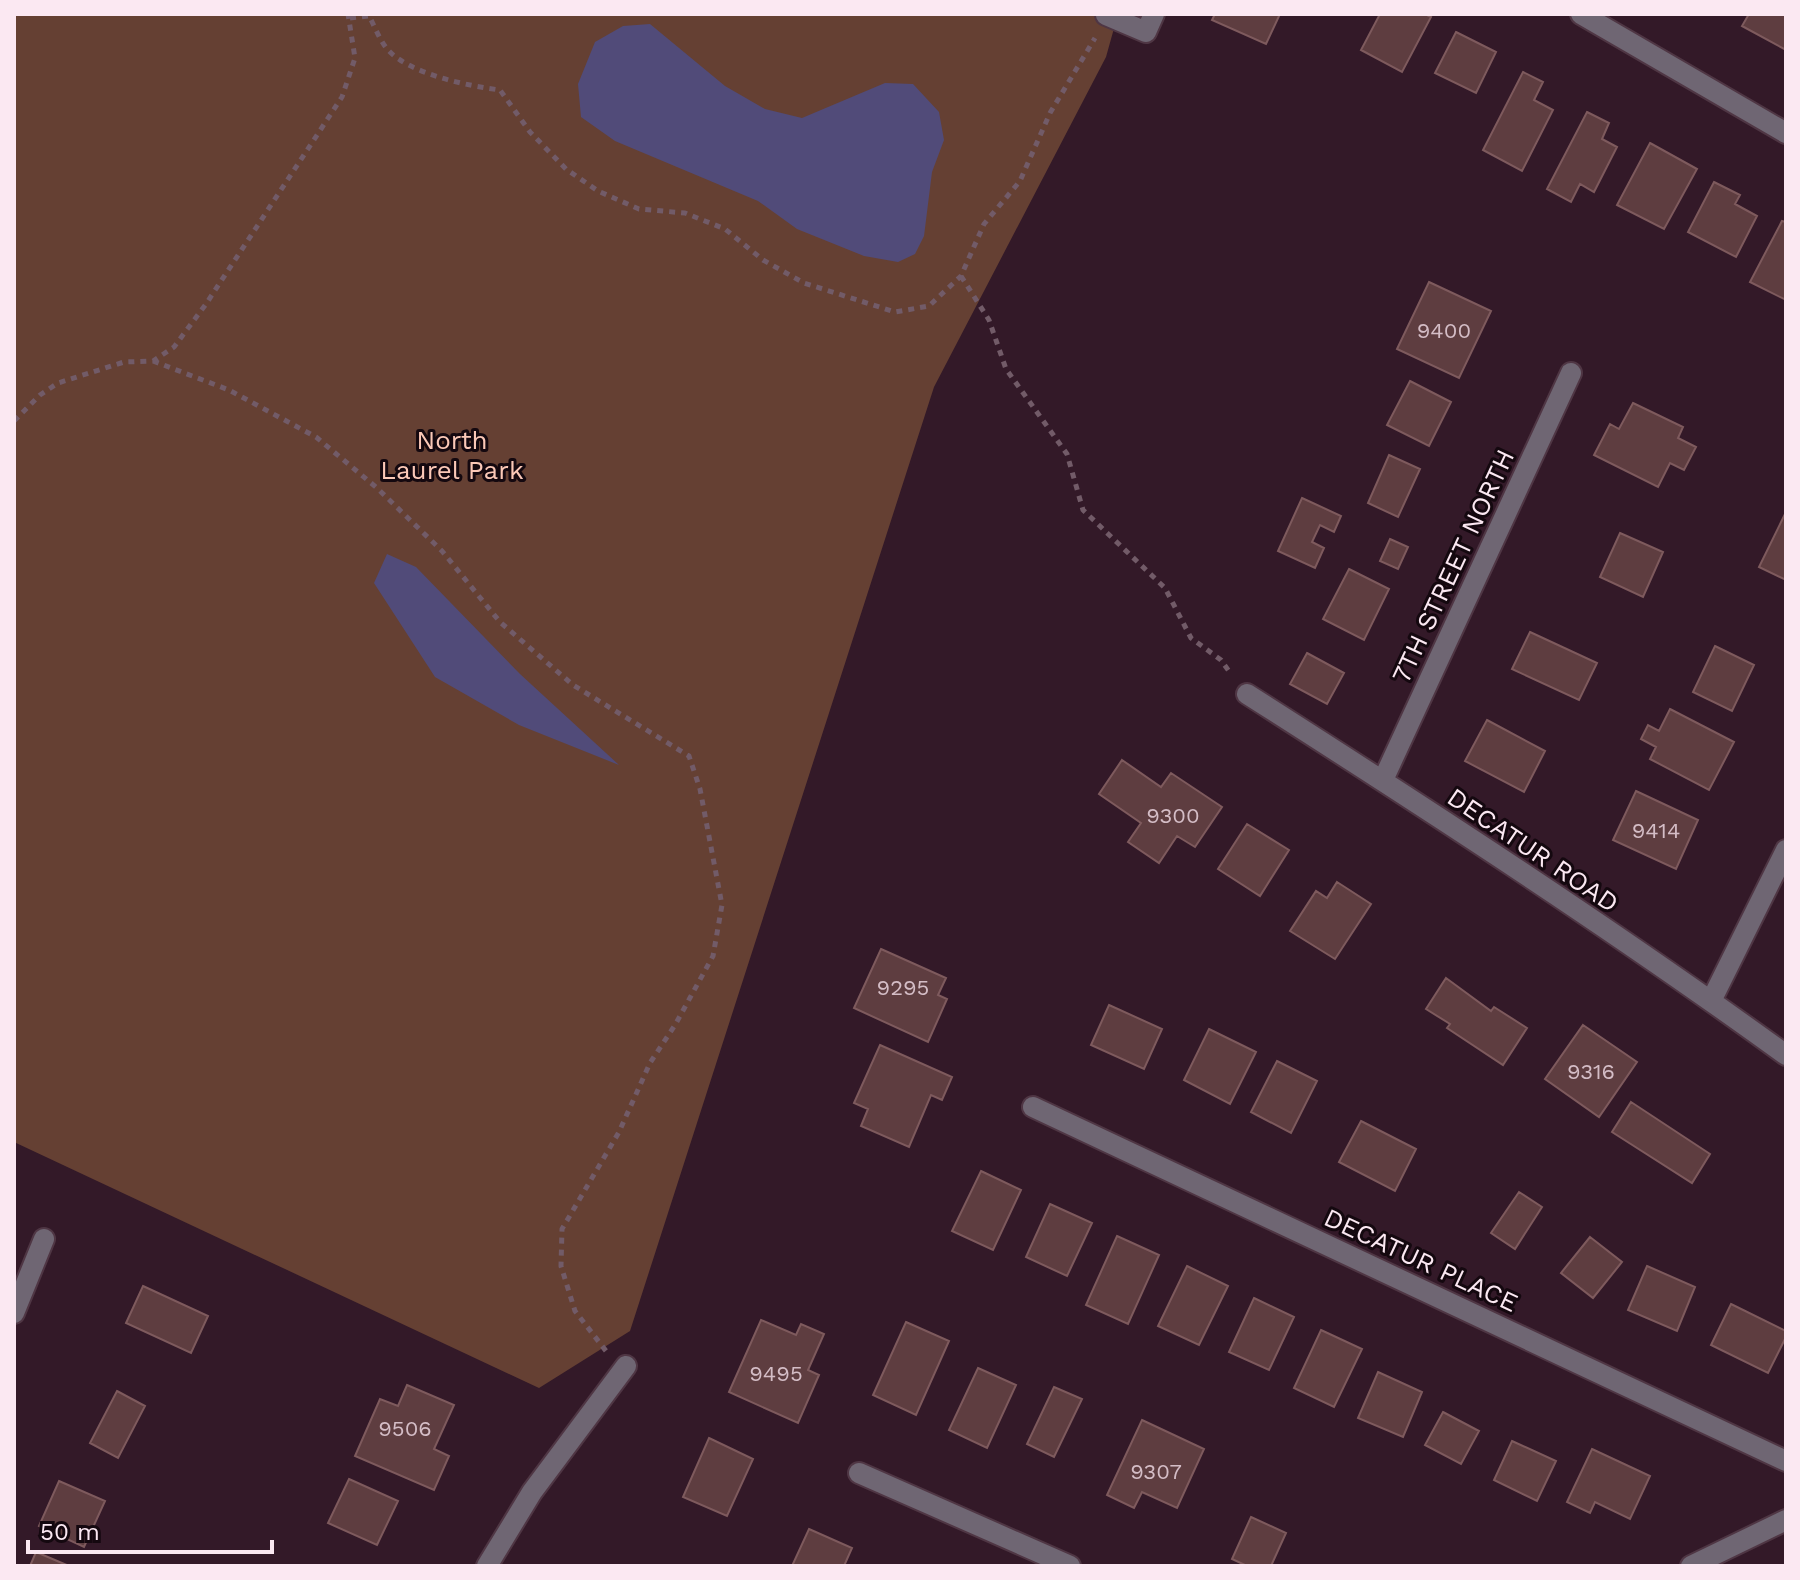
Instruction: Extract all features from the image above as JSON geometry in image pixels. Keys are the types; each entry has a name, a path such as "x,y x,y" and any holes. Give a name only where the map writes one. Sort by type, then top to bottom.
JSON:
{"street":[{"path":"1106,15 1146,32 1154,14"},
{"path":"1581,14 1786,133"},
{"name":"7TH STREET NORTH","path":"1383,780 1571,373"},
{"name":"DECATUR ROAD","path":"1247,694 1383,780 1786,1055"},
{"path":"1711,1001 1786,850"},
{"name":"DECATUR PLACE","path":"1033,1107 1786,1461"},
{"path":"14,1313 44,1239"},
{"path":"487,1566 532,1492 626,1366"},
{"path":"859,1473 1070,1566"},
{"path":"1691,1566 1786,1520"}],"path":[{"path":"153,361 174,347 206,304 342,97 355,58 349,16 369,16 388,50 420,71 475,87 500,90 530,132 566,169 598,191 639,209 685,213 725,229 763,260 804,283 895,312 929,306 961,276 984,224 1020,181 1050,113 1084,59 1106,15"},
{"path":"961,276 989,320 1006,369 1067,454 1083,510 1165,588 1191,638 1221,660 1247,694"},
{"path":"14,421 40,395 58,383 124,362 153,361 229,390 316,437 377,488 442,551 500,622 573,685 689,756 700,789 722,905 713,956 650,1063 619,1132 562,1229 561,1266 575,1311 602,1349 626,1366"}],"green space":[{"name":"North Laurel Park","path":"14,14 1118,14 1106,57 934,387 630,1331 539,1388 14,1142"}],"shaded area":[{"path":"650,24 725,86 765,109 802,118 885,83 913,84 939,112 944,140 932,172 924,236 915,254 898,262 864,256 797,229 758,201 615,141 581,117 578,84 595,42 623,26"},
{"path":"387,554 416,567 520,674 619,765 519,725 435,677 374,583"}],"building":[{"path":"1215,14 1280,14 1266,44 1212,20"},
{"path":"1380,14 1425,14 1431,17 1402,72 1361,50"},
{"path":"1749,14 1786,14 1786,50 1742,26"},
{"path":"1456,32 1496,52 1476,93 1435,73"},
{"path":"1523,72 1543,82 1534,100 1553,110 1522,171 1483,150"},
{"path":"1587,112 1609,123 1602,139 1617,147 1594,192 1580,184 1571,202 1547,189"},
{"path":"1650,143 1697,169 1664,229 1617,205"},
{"path":"1714,182 1740,195 1735,204 1757,216 1736,257 1688,232"},
{"path":"1782,221 1786,222 1786,300 1750,282"},
{"path":"1429,282 1491,311 1459,378 1397,349"},
{"path":"1410,381 1451,402 1429,446 1387,425"},
{"path":"1633,403 1683,427 1678,438 1696,447 1684,470 1670,463 1658,487 1594,455 1610,424 1619,429"},
{"path":"1389,455 1420,469 1398,517 1368,503"},
{"path":"1302,498 1341,516 1334,532 1320,525 1312,542 1324,548 1315,568 1278,551"},
{"path":"1786,512 1786,580 1759,567"},
{"path":"1620,533 1663,552 1643,597 1600,577"},
{"path":"1390,539 1408,547 1398,569 1380,561"},
{"path":"1349,569 1389,589 1364,640 1323,619"},
{"path":"1530,632 1597,663 1579,700 1512,669"},
{"path":"1715,646 1754,665 1732,711 1693,692"},
{"path":"1307,653 1344,673 1327,704 1290,684"},
{"path":"1670,709 1734,742 1709,790 1650,759 1656,747 1641,739 1648,725 1659,731"},
{"path":"1487,720 1545,751 1524,792 1465,761"},
{"path":"1122,760 1161,787 1171,773 1222,807 1195,847 1177,836 1159,863 1128,842 1141,823 1099,794"},
{"path":"1636,791 1698,820 1676,869 1613,840"},
{"path":"1247,824 1289,850 1260,896 1218,869"},
{"path":"1337,882 1371,904 1335,959 1290,931 1316,891 1327,898"},
{"path":"881,949 946,978 938,995 947,999 928,1042 854,1008"},
{"path":"1446,978 1491,1011 1494,1007 1527,1028 1503,1065 1447,1028 1450,1024 1426,1009"},
{"path":"1109,1005 1162,1029 1144,1069 1091,1045"},
{"path":"1583,1025 1637,1062 1599,1117 1545,1079"},
{"path":"1209,1029 1256,1052 1230,1104 1184,1080"},
{"path":"880,1045 952,1077 942,1100 931,1095 909,1147 861,1126 868,1109 854,1103"},
{"path":"1277,1061 1317,1081 1291,1133 1251,1112"},
{"path":"1631,1102 1710,1154 1692,1183 1612,1132"},
{"path":"1361,1121 1416,1149 1395,1191 1339,1162"},
{"path":"981,1171 1021,1190 993,1250 952,1231"},
{"path":"1519,1192 1542,1207 1515,1249 1491,1233"},
{"path":"1050,1204 1092,1223 1067,1276 1026,1257"},
{"path":"1117,1236 1159,1255 1128,1324 1086,1305"},
{"path":"1590,1237 1622,1262 1593,1298 1561,1273"},
{"path":"1187,1266 1228,1286 1199,1345 1158,1326"},
{"path":"1647,1266 1695,1287 1677,1331 1628,1310"},
{"path":"143,1286 208,1316 191,1353 126,1323"},
{"path":"1254,1298 1294,1317 1269,1370 1229,1352"},
{"path":"1731,1304 1786,1331 1768,1373 1711,1345"},
{"path":"761,1320 796,1335 801,1324 824,1334 808,1370 819,1375 798,1423 729,1392"},
{"path":"906,1322 949,1341 916,1415 873,1395"},
{"path":"1321,1330 1362,1349 1334,1407 1294,1388"},
{"path":"978,1368 1016,1385 987,1448 949,1430"},
{"path":"1378,1372 1422,1392 1403,1437 1358,1418"},
{"path":"407,1385 454,1405 434,1449 449,1456 434,1490 355,1456 380,1399 398,1406"},
{"path":"1054,1387 1082,1399 1054,1457 1027,1444"},
{"path":"117,1391 145,1406 118,1458 90,1443"},
{"path":"1443,1412 1479,1431 1461,1464 1425,1445"},
{"path":"1142,1420 1204,1449 1177,1508 1142,1492 1134,1508 1107,1495"},
{"path":"709,1438 753,1459 727,1516 683,1497"},
{"path":"1512,1441 1556,1461 1537,1501 1494,1480"},
{"path":"1592,1449 1650,1476 1630,1519 1595,1502 1590,1513 1567,1502"},
{"path":"349,1479 398,1501 377,1545 328,1523"},
{"path":"59,1481 105,1501 84,1547 39,1526"},
{"path":"1251,1517 1286,1533 1271,1566 1247,1566 1232,1559"},
{"path":"809,1529 852,1548 844,1566 792,1566"},
{"path":"36,1552 69,1566 30,1566"}]}
